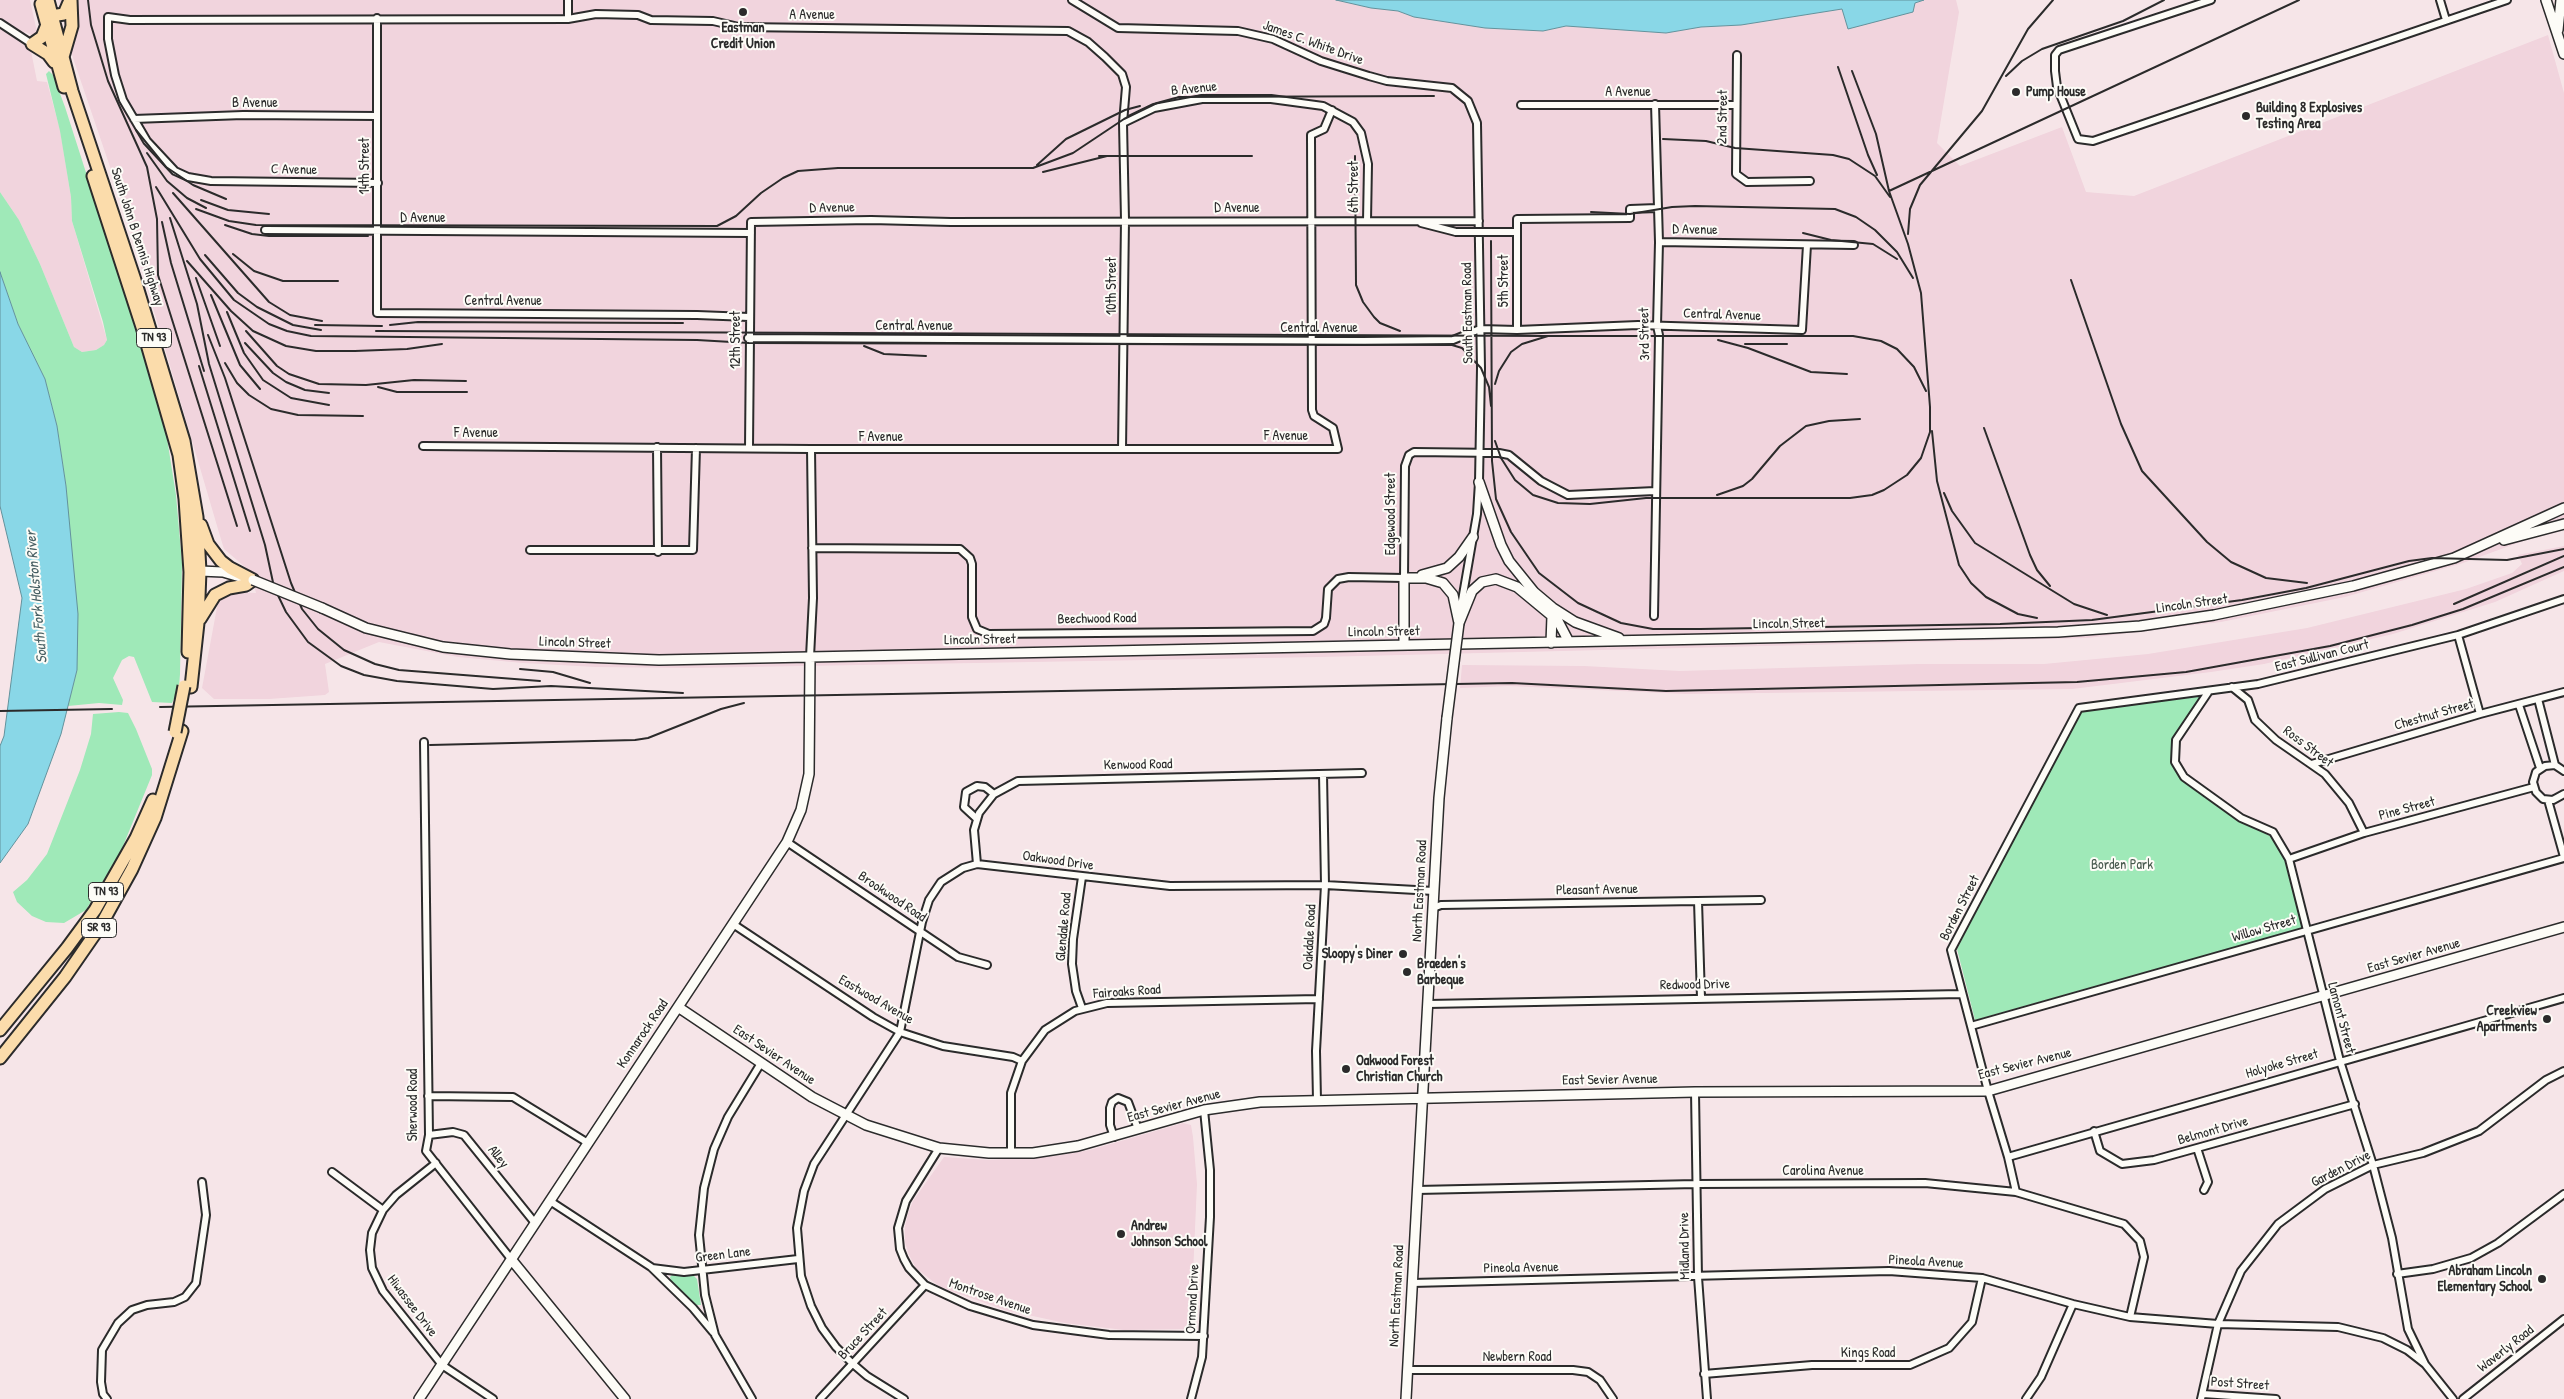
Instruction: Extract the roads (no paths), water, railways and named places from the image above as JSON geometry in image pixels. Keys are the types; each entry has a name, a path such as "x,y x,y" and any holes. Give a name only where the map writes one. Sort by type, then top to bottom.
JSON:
{"highway":[{"name":"South John B Dennis Highway","path":"40,0 46,27 60,61 174,402 184,441 197,517 188,686"},
{"name":"South John B Dennis Highway","path":"48,0 60,61 174,433 185,500 195,572 198,623 188,686 167,781"},
{"path":"46,27 42,37 32,44 60,61 72,26 71,0"},
{"path":"51,16 58,17 64,14 71,0"},
{"path":"197,517 214,552 230,568 253,580 246,585 229,588 215,595 198,623"},
{"name":"TN 93","path":"0,1030 67,948 95,910 121,866 149,812 178,732"},
{"name":"SR 93","path":"0,1058 65,977 101,925 132,869 155,818 167,781"}],"main road":[{"path":"2546,0 2564,54"},
{"path":"2558,36 2561,0"},
{"path":"1479,482 1501,546 1509,561 1534,592 1553,608 1575,622 1626,641"},
{"name":"Lincoln Street","path":"195,572 223,572 253,580 366,628 452,648 510,654 659,660 2016,634 2140,626 2233,612 2309,597 2401,574 2454,558 2564,508"},
{"path":"2495,541 2515,538 2564,524"},
{"path":"1409,578 1447,568 1459,557 1473,537"},
{"path":"1409,578 1437,580 1449,589 1455,602 1458,623"},
{"name":"Edgewood Street","path":"1404,645 1409,578"},
{"path":"1458,623 1472,591 1482,582 1496,579 1517,587 1558,621 1569,642"},
{"path":"1551,643 1552,616"},
{"name":"North Eastman Road","path":"1406,1399 1434,891 1446,718 1458,623"},
{"name":"Konnarock Road","path":"419,1399 787,842 801,810 809,774 810,657"},
{"name":"East Sevier Avenue","path":"678,1007 761,1063 844,1115 889,1134 939,1148 1011,1153 1052,1151 1114,1137 1204,1110 1260,1102 1695,1092 1988,1090 2323,997 2564,927"},
{"name":"Sherwood Road","path":"511,1259 625,1399"}],"street":[{"path":"568,0 568,19"},
{"name":"James C. White Drive","path":"1072,0 1118,28 1238,31 1273,39 1342,69 1387,81 1442,85 1460,93"},
{"path":"2211,0 2059,50 2056,55 2055,71 2058,87 2078,139 2093,141 2507,0"},
{"path":"2440,0 2446,20"},
{"name":"A Avenue","path":"108,17 130,20 568,19 596,14 638,15 651,20 713,21 739,27 1068,31 1099,52 1126,80 1123,123"},
{"name":"C Avenue","path":"108,17 108,39 115,75 123,100 147,141 175,171 188,178 211,181 378,183"},
{"name":"14th Street","path":"377,18 377,313"},
{"path":"0,23 32,44"},
{"name":"2nd Street","path":"1737,54 1735,105 1736,174 1738,178 1747,182 1810,181"},
{"name":"South Eastman Road","path":"1460,93 1471,106 1477,123 1480,329 1479,482 1473,537"},
{"name":"B Avenue","path":"1123,123 1154,108 1185,101 1272,99"},
{"name":"6th Street","path":"1272,99 1306,102 1332,110 1353,122 1361,133 1368,164 1366,221"},
{"path":"1655,104 1657,208"},
{"name":"A Avenue","path":"1520,105 1735,105"},
{"path":"1313,341 1311,136 1324,129 1332,110"},
{"name":"B Avenue","path":"134,119 243,115 377,116"},
{"name":"10th Street","path":"1122,449 1125,220 1123,123"},
{"name":"D Avenue","path":"1410,221 1456,232 1516,232 1517,219 1630,218 1630,209 1657,208 1659,242 1854,246"},
{"name":"D Avenue","path":"265,230 751,233 751,222 871,220 951,222 1125,220 1479,221"},
{"name":"5th Street","path":"1516,232 1517,330"},
{"name":"12th Street","path":"749,448 748,317 751,233"},
{"name":"3rd Street","path":"1654,616 1659,242"},
{"name":"Central Avenue","path":"748,338 1453,340 1480,329 1517,330 1657,326 1802,330 1807,244"},
{"name":"Central Avenue","path":"377,313 748,317"},
{"name":"F Avenue","path":"423,446 811,449 1338,449 1333,428 1314,416 1313,341"},
{"path":"657,447 658,552"},
{"path":"530,550 658,552 693,550 696,448"},
{"path":"810,657 812,639 811,449"},
{"name":"Edgewood Street","path":"1409,578 1405,466 1409,456 1418,451 1479,451"},
{"path":"1479,451 1509,455 1541,481 1568,495 1656,491"},
{"name":"North Eastman Road","path":"1458,623 1473,537"},
{"name":"Beechwood Road","path":"812,548 960,549 970,558 972,564 972,617 977,629 989,634 1313,631 1324,624 1328,589 1338,578 1409,578"},
{"name":"East Sullivan Court","path":"2079,708 2258,684 2458,635 2564,600"},
{"path":"2458,635 2480,714"},
{"name":"Ross Street","path":"2232,687 2248,700 2255,720 2276,740 2325,774 2349,803 2364,833"},
{"name":"Lamont Street","path":"2209,691 2176,740 2175,762 2184,776 2241,818 2273,832 2289,859 2340,1061 2373,1165 2392,1238 2408,1329 2425,1364 2453,1399"},
{"name":"Chestnut Street","path":"2312,764 2480,714 2564,692"},
{"path":"2538,699 2555,765"},
{"path":"2519,705 2540,768"},
{"name":"Borden Street","path":"2016,1192 1951,950 2079,708"},
{"name":"Sherwood Road","path":"424,742 429,1135 426,1151 511,1259"},
{"path":"2564,770 2555,765 2540,768 2534,777 2534,787 2539,796 2548,800 2564,795"},
{"name":"Kenwood Road","path":"977,864 974,840 977,819 985,804 994,794 1012,783 1030,780 1362,773"},
{"name":"Oakdale Road","path":"1317,1100 1316,1051 1325,885 1323,774"},
{"path":"977,819 964,808 966,792 977,786 984,787 994,794"},
{"name":"Pine Street","path":"2289,859 2364,833 2534,787"},
{"path":"2548,800 2564,857"},
{"name":"Brookwood Road","path":"787,842 958,957 987,965"},
{"name":"Willow Street","path":"1971,1026 2564,857"},
{"name":"Oakwood Drive","path":"904,1399 886,1390 853,1364 836,1347 822,1328 806,1292 798,1259 797,1228 804,1191 814,1164 844,1115 900,1032 920,931 929,900 942,882 956,872 977,864 1170,886 1325,885 1434,891"},
{"name":"Glendale Road","path":"1082,877 1072,964 1076,991 1082,1008"},
{"name":"Pleasant Avenue","path":"1433,908 1441,905 1761,900"},
{"path":"1698,901 1701,998"},
{"name":"Eastwood Avenue","path":"733,924 900,1032 943,1046 1013,1057 1022,1061"},
{"name":"Redwood Drive","path":"1428,1004 1962,994"},
{"name":"Holyoke Street","path":"2008,1157 2564,998"},
{"name":"Fairoaks Road","path":"1011,1153 1011,1093 1022,1061 1045,1030 1060,1019 1082,1008 1107,1003 1319,999"},
{"path":"752,1399 715,1335 701,1270 700,1216 710,1161 728,1117 761,1063"},
{"name":"Garden Drive","path":"2202,1396 2218,1324 2241,1271 2278,1224 2325,1189 2373,1165 2423,1153 2479,1131 2546,1080 2564,1071"},
{"name":"Midland Drive","path":"1695,1092 1698,1277 1707,1399"},
{"path":"428,1096 513,1097 588,1143"},
{"path":"1114,1137 1110,1124 1110,1108 1112,1102 1118,1098 1128,1102 1138,1129"},
{"name":"Belmont Drive","path":"2094,1131 2100,1151 2122,1164 2154,1160 2355,1104"},
{"name":"Ormond Drive","path":"1191,1399 1198,1377 1204,1336 1210,1192 1204,1110"},
{"name":"Alley","path":"429,1135 453,1132 464,1135 534,1223"},
{"name":"Montrose Avenue","path":"939,1148 906,1201 898,1228 900,1249 904,1259 909,1268 925,1285 970,1306 1033,1325 1109,1335 1204,1336"},
{"path":"2197,1148 2208,1182 2204,1190"},
{"name":"Hiwassee Drive","path":"436,1163 396,1195 382,1210 374,1226 370,1241 370,1259 374,1276 383,1291 442,1365 493,1399"},
{"path":"332,1172 382,1210"},
{"path":"107,1399 103,1394 101,1382 102,1350 118,1323 132,1310 147,1305 174,1302 185,1297 196,1282 202,1254 206,1215 202,1182"},
{"name":"Carolina Avenue","path":"1417,1190 1696,1184 1925,1183 2016,1192 2124,1224 2140,1241 2144,1257 2130,1317"},
{"path":"2397,1274 2432,1269 2471,1258 2498,1243 2563,1196"},
{"name":"Green Lane","path":"550,1201 651,1267 693,1308 715,1335"},
{"name":"Green Lane","path":"651,1267 684,1272 798,1259"},
{"name":"Pineola Avenue","path":"1412,1282 1698,1277 1889,1271 1982,1278 2073,1304 2130,1317 2218,1324 2338,1327 2383,1338 2408,1350 2425,1364"},
{"name":"Kings Road","path":"1704,1374 1812,1365 1910,1365 1949,1348 1972,1322 1982,1278"},
{"name":"Bruce Street","path":"820,1399 925,1285"},
{"path":"2026,1399 2042,1377 2073,1304"},
{"name":"Waverly Road","path":"2463,1399 2564,1319"},
{"name":"Newbern Road","path":"1407,1370 1573,1370 1588,1372 1600,1380 1613,1399"},
{"name":"Post Street","path":"2202,1396 2276,1399"}],"water":[{"path":"1336,0 1924,0 1915,3 1913,12 1848,29 1842,9 1741,25 1701,27 1666,33 1566,26 1543,31 1485,28 1414,17 1398,11 1371,8"},
{"name":"South Fork Holston River","path":"0,272 18,324 45,379 57,426 66,486 78,614 77,670 61,734 28,824 0,863 0,746 4,736 22,598 0,506"}],"railway":[{"path":"88,0 91,25 108,81 147,167 157,219 158,275 237,526"},
{"path":"1908,234 1910,209 1920,185 1982,111 2028,29 2053,0"},
{"path":"2006,76 2022,61 2042,49 2123,21 2164,0"},
{"path":"1495,441 1501,458 1515,480 1533,495 1558,503 1590,504 1646,498 1850,498 1872,495 1884,490 1907,475 1921,458 1930,432 1930,407 1921,293 1908,244 1889,191 2299,0"},
{"path":"1838,67 1868,155 1877,175"},
{"path":"1852,71 1876,134 1889,191"},
{"path":"196,209 229,221 256,225 717,226 736,216 761,193 783,178 798,171 838,168 1033,168 1073,153 1124,119 1157,103 1179,97 1434,96"},
{"path":"1037,165 1066,139 1125,110 1140,106"},
{"path":"136,130 166,167 193,185 226,199"},
{"path":"1663,139 1706,141 1735,148 1833,155 1849,159 1875,176 1890,197"},
{"path":"147,153 167,181 187,198 206,208"},
{"path":"1099,156 1252,156"},
{"path":"1043,172 1107,156"},
{"path":"1355,156 1356,285 1363,302 1374,317 1380,323 1400,331"},
{"path":"156,187 200,259 234,300 269,324 287,331 311,336 697,340 749,343 1452,345 1462,348 1481,368 1489,387 1491,406"},
{"path":"173,193 269,302 290,315 322,321"},
{"path":"201,200 228,210 269,214"},
{"path":"1591,212 1630,214 1672,207 1695,206 1835,209 1856,217 1875,230 1897,252 1913,278"},
{"path":"170,218 197,304 209,364 265,545 274,587 286,612 308,642 341,666 364,675 397,681 493,689 551,686 683,693"},
{"path":"162,222 171,263 204,371"},
{"path":"225,225 252,234 269,236 368,236"},
{"path":"1803,233 1831,240 1873,244 1897,259"},
{"path":"1491,241 1492,461 1496,499 1511,532 1539,573 1578,603 1621,623 1653,629 1700,629 2000,624 2092,620 2242,600 2306,588 2409,561 2432,558 2507,560 2564,549"},
{"path":"233,254 254,271 283,281 338,281"},
{"path":"205,255 238,293 257,307 293,325 321,330"},
{"path":"187,261 231,311 253,331 286,346 316,351 355,351 407,349 442,344"},
{"path":"196,278 220,346"},
{"path":"2071,280 2121,424 2142,471 2207,542 2231,562 2266,578 2307,583"},
{"path":"211,295 240,365 260,389"},
{"path":"227,312 244,353 263,380 291,398 329,405"},
{"path":"390,325 418,322 683,323"},
{"path":"315,325 382,326"},
{"path":"246,331 277,366 289,374 319,384 366,385 414,380 466,381"},
{"path":"376,331 1548,336"},
{"path":"208,335 225,378 291,583 302,609 318,629 344,650 375,664 399,670 540,681"},
{"path":"1495,384 1499,371 1511,352 1522,344 1548,336 1853,336 1881,341 1897,349 1914,367 1926,391"},
{"path":"1718,340 1748,348 1811,372 1847,374"},
{"path":"245,343 273,373 286,382 305,390 329,393"},
{"path":"1745,344 1787,344"},
{"path":"864,346 884,354 926,356"},
{"path":"225,363 237,383 249,395 271,409 298,415 363,416"},
{"path":"199,366 250,531"},
{"path":"378,387 397,392 467,392"},
{"path":"1717,495 1743,486 1752,479 1780,446 1806,426 1829,421 1860,419"},
{"path":"1984,428 2030,555 2037,570 2050,586"},
{"path":"1932,431 1937,481 1959,565 1971,583 1986,597 2018,614 2037,618"},
{"path":"1944,493 1952,511 1975,543 2074,604 2107,615"},
{"path":"2454,604 2564,556"},
{"path":"160,707 1512,683 1666,691 2077,682 2186,672 2330,646 2412,625 2463,609 2564,567"},
{"path":"520,669 553,672 590,683"},
{"path":"430,745 635,740 648,738 721,709 744,703"},
{"path":"0,711 112,709"}],"place":[{"name":"Eastman Credit Union","path":"743,12"},
{"name":"Pump House","path":"2016,92"},
{"name":"Building 8 Explosives Testing Area","path":"2246,116"},
{"name":"Sloopy's Diner","path":"1403,954"},
{"name":"Braeden's Barbeque","path":"1407,972"},
{"name":"Creekview Apartments","path":"2547,1019"},
{"name":"Oakwood Forest Christian Church","path":"1346,1069"},
{"name":"Andrew Johnson School","path":"1121,1234"},
{"name":"Abraham Lincoln Elementary School","path":"2542,1279"}],"park label":[{"name":"Borden Park","path":"2122,865"}]}
